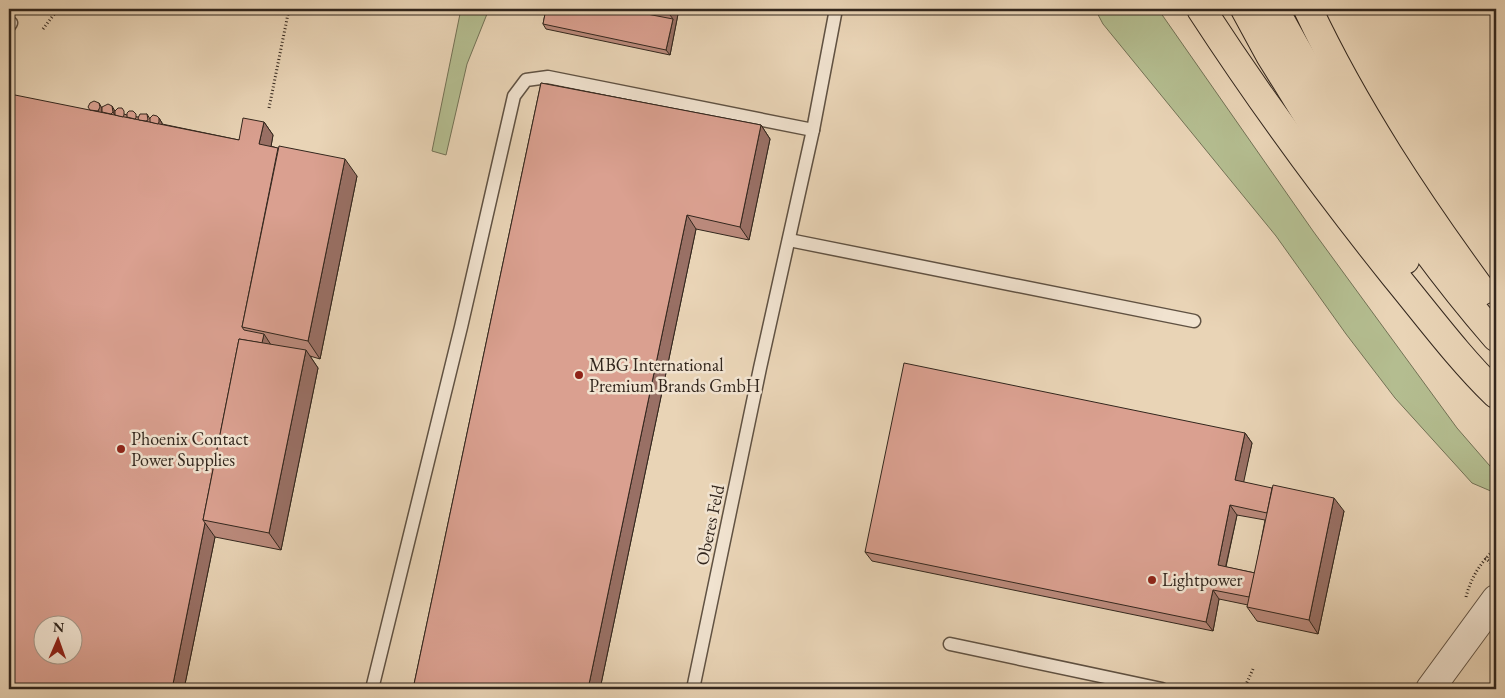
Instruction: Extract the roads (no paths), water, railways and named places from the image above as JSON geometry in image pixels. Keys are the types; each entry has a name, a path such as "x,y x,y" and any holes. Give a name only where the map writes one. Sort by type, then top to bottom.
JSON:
{"highway":[{"path":"1201,9 1240,69 1342,210 1471,369 1496,394"},
{"path":"1244,9 1270,55 1352,186 1419,280 1496,376"},
{"path":"1274,9 1292,42 1361,154 1421,243 1496,337"},
{"path":"1308,9 1320,36 1362,112 1393,162 1445,241 1496,311"}],"street":[{"path":"1430,689 1496,599"}],"lane":[{"name":"Oberes Feld","path":"693,689 760,368 813,130 836,9"},
{"path":"372,689 461,327 514,96 526,80 548,77 813,130"},
{"path":"789,240 1194,321"},
{"path":"950,644 1162,689"}],"place":[{"name":"MBG International Premium Brands GmbH","path":"579,375"},
{"name":"Phoenix Contact Power Supplies","path":"121,449"},
{"name":"Lightpower","path":"1152,580"}]}
